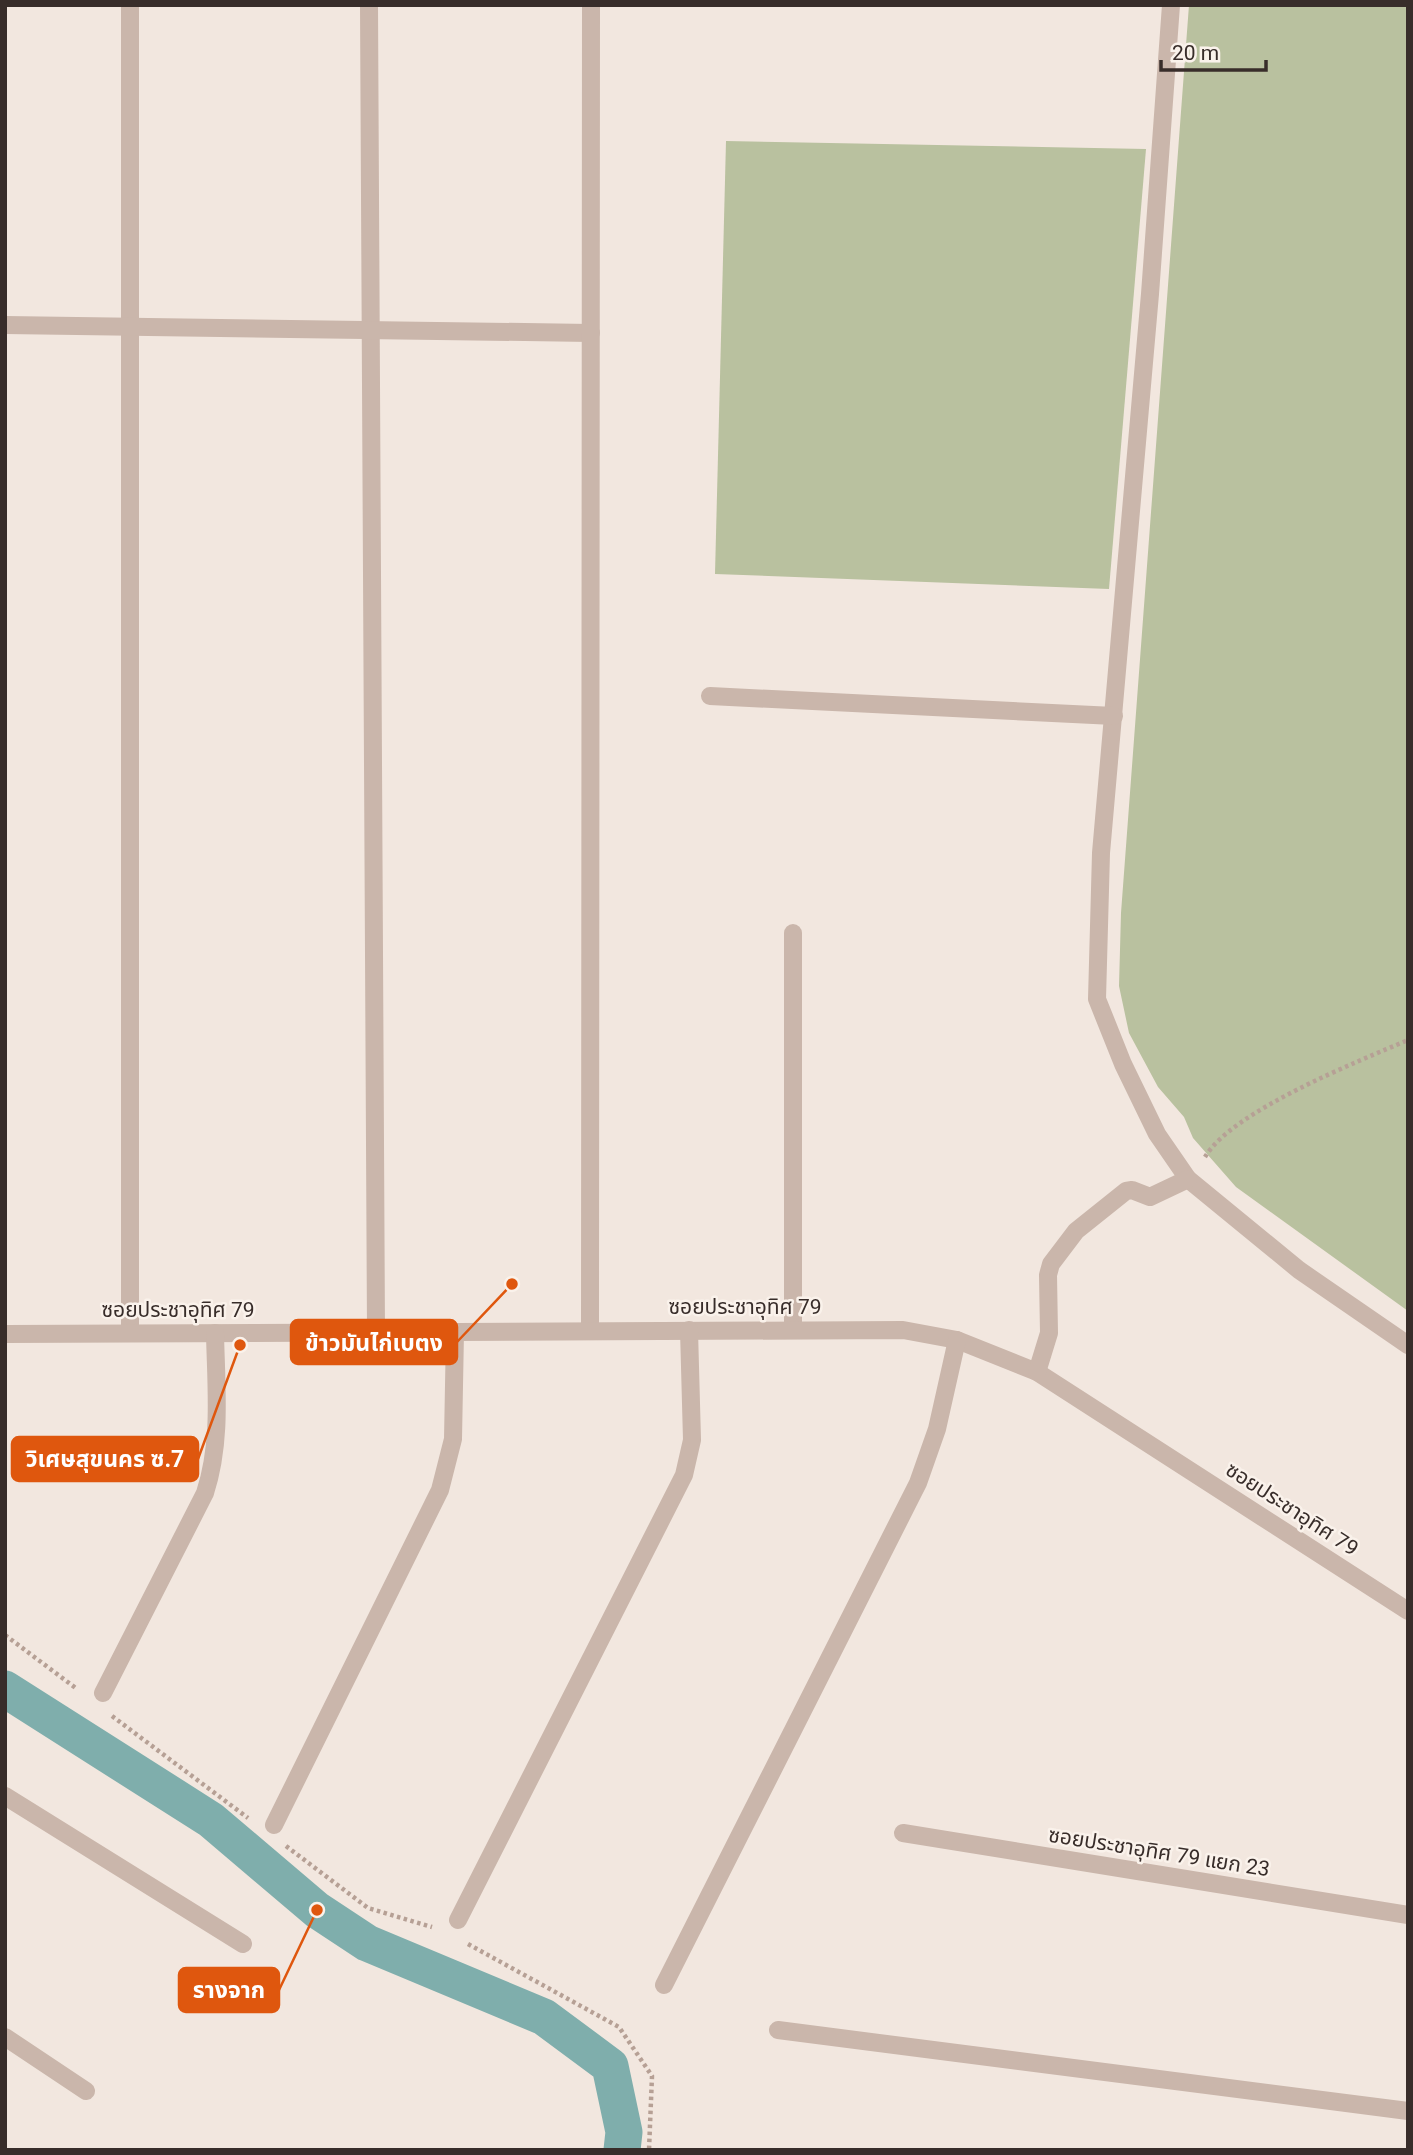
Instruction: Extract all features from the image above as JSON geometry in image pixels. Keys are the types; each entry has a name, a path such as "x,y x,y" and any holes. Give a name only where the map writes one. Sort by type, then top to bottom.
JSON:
{"street":[{"path":"130,5 130,1333"},
{"path":"369,5 376,1332"},
{"path":"590,1331 591,5"},
{"path":"1171,5 1101,853 1097,999 1123,1064 1157,1134 1185,1175 1299,1270 1408,1345"},
{"path":"5,325 591,333"},
{"path":"710,696 1114,716"},
{"path":"793,933 793,1330"},
{"path":"1037,1372 1049,1333 1048,1275 1060,1250 1076,1231 1125,1191 1132,1190 1150,1197 1185,1175"},
{"name":"ซอยประชาอุทิศ 79","path":"5,1334 903,1329 957,1340 1037,1372 1408,1611"},
{"path":"451,1925 684,1475 692,1440 689,1330"},
{"path":"271,1831 440,1490 453,1439 455,1332"},
{"path":"104,1701 205,1493 212,1470 216,1442 215,1333"},
{"path":"664,1985 928,1461 957,1340"},
{"path":"5,1796 243,1944"},
{"name":"ซอยประชาอุทิศ 79 แยก 23","path":"903,1833 1408,1915"},
{"path":"778,2030 1408,2111"},
{"path":"5,2037 86,2091"}],"path":[{"path":"1203,1161 1219,1137 1248,1118 1314,1081 1408,1040"},
{"path":"5,1635 82,1693"},
{"path":"104,1701 368,1908 451,1925"},
{"path":"467,1943 619,2027 652,2076 649,2150"}],"green space":[{"path":"1189,5 1408,5 1408,1311 1236,1187 1193,1138 1184,1117 1158,1087 1129,1033 1119,986 1121,913"},
{"path":"726,141 1146,149 1109,589 715,574"}],"waterway":[{"path":"5,1689 211,1820 317,1910 367,1943 544,2017 610,2066 624,2132 622,2150"}],"place":[{"name":"ข้าวมันไก่เบตง","path":"512,1284"},
{"name":"วิเศษสุขนคร ซ.7","path":"240,1345"},
{"name":"รางจาก","path":"317,1910"}]}
